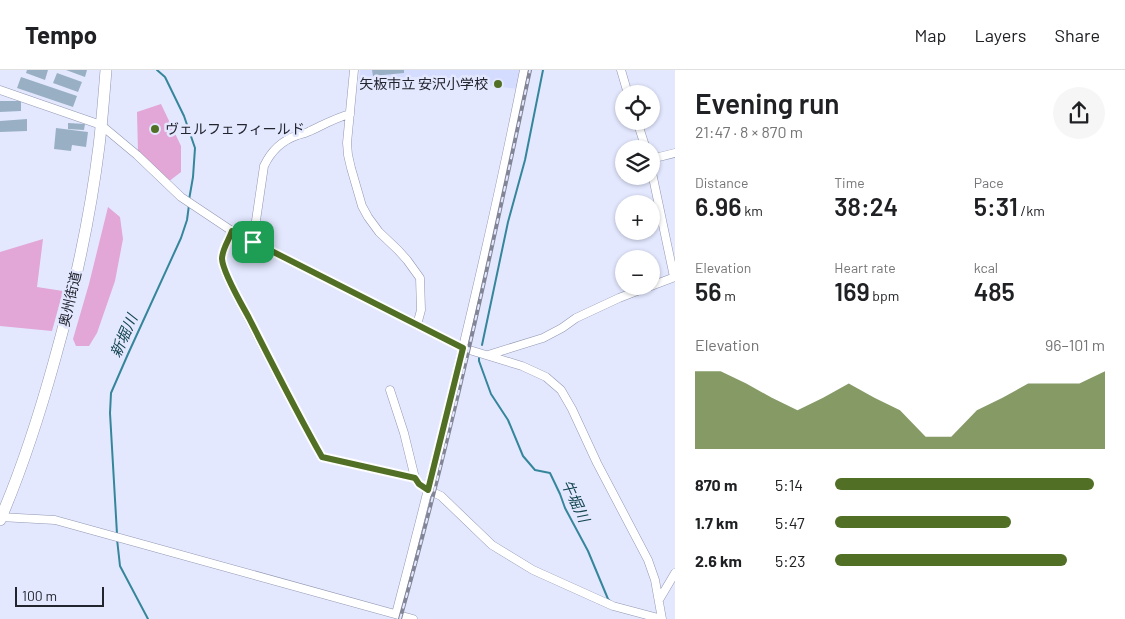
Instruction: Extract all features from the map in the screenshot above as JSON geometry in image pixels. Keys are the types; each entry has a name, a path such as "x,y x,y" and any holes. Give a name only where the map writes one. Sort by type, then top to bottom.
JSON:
{"highway":[{"name":"奥州街道","path":"0,518 35,426 65,324 87,222 99,147 106,70"}],"street":[{"path":"354,70 347,143 348,155 362,206 368,217 379,232 408,260 420,278 421,310 417,325"},
{"path":"396,614 463,348 494,215 524,70"},
{"path":"621,70 625,85"},
{"path":"3,92 101,125 184,200 232,231 463,348 522,366 546,377 561,390 572,409 597,463 648,560 662,619 613,606 533,570 492,545 441,496 419,484 415,478 404,433 390,390"},
{"path":"253,242 264,166 268,159 283,142 297,135 307,133 337,117 350,114"},
{"path":"660,157 675,153"},
{"path":"655,185 674,277 660,282"},
{"path":"232,231 223,251 222,260 224,267 243,308 322,457 415,478"},
{"path":"488,355 543,338 576,318 627,295"},
{"path":"0,518 55,520 412,619"},
{"path":"659,600 675,573"}],"shaded area":[{"name":"矢板市立 安沢小学校","path":"360,70 522,70 518,89 420,77 359,79"},
{"name":"ヴェルフェフィールド","path":"161,104 181,146 181,172 168,182 138,153 137,112"},
{"path":"108,207 120,217 123,239 115,281 97,333 89,346 76,346 73,339"},
{"path":"43,239 37,287 63,291 52,331 0,326 0,252"}],"building":[{"path":"27,70 48,70 45,80 26,73"},
{"path":"66,70 87,70 85,77"},
{"path":"372,70 404,70 404,73 373,76"},
{"path":"57,73 82,82 78,92 53,83"},
{"path":"21,77 77,96 73,107 17,88"},
{"path":"0,101 21,101 21,111 0,112"},
{"path":"27,119 27,131 0,132 0,121"},
{"path":"68,123 85,124 84,130 68,129"},
{"path":"56,128 88,132 86,147 72,145 71,151 54,149"}],"waterway":[{"name":"新堀川","path":"157,70 165,77 184,116 195,148 189,200"},
{"name":"牛堀川","path":"482,345 508,222 525,160 543,70"},
{"name":"新堀川","path":"117,534 110,413 111,393 181,238 187,220 189,205"},
{"name":"牛堀川","path":"479,358 491,394 508,420 523,456 535,470 550,473 611,602"},
{"name":"新堀川","path":"117,539 120,566 148,619"}],"railway":[{"path":"400,619 453,414 530,70"}],"place":[{"name":"矢板市立 安沢小学校","path":"498,84"},
{"name":"ヴェルフェフィールド","path":"155,129"}],"route":[{"path":"232,231 253,242 463,348 428,490 419,484 415,478 322,457 234,290 224,267 222,260 223,251 232,231"}]}
